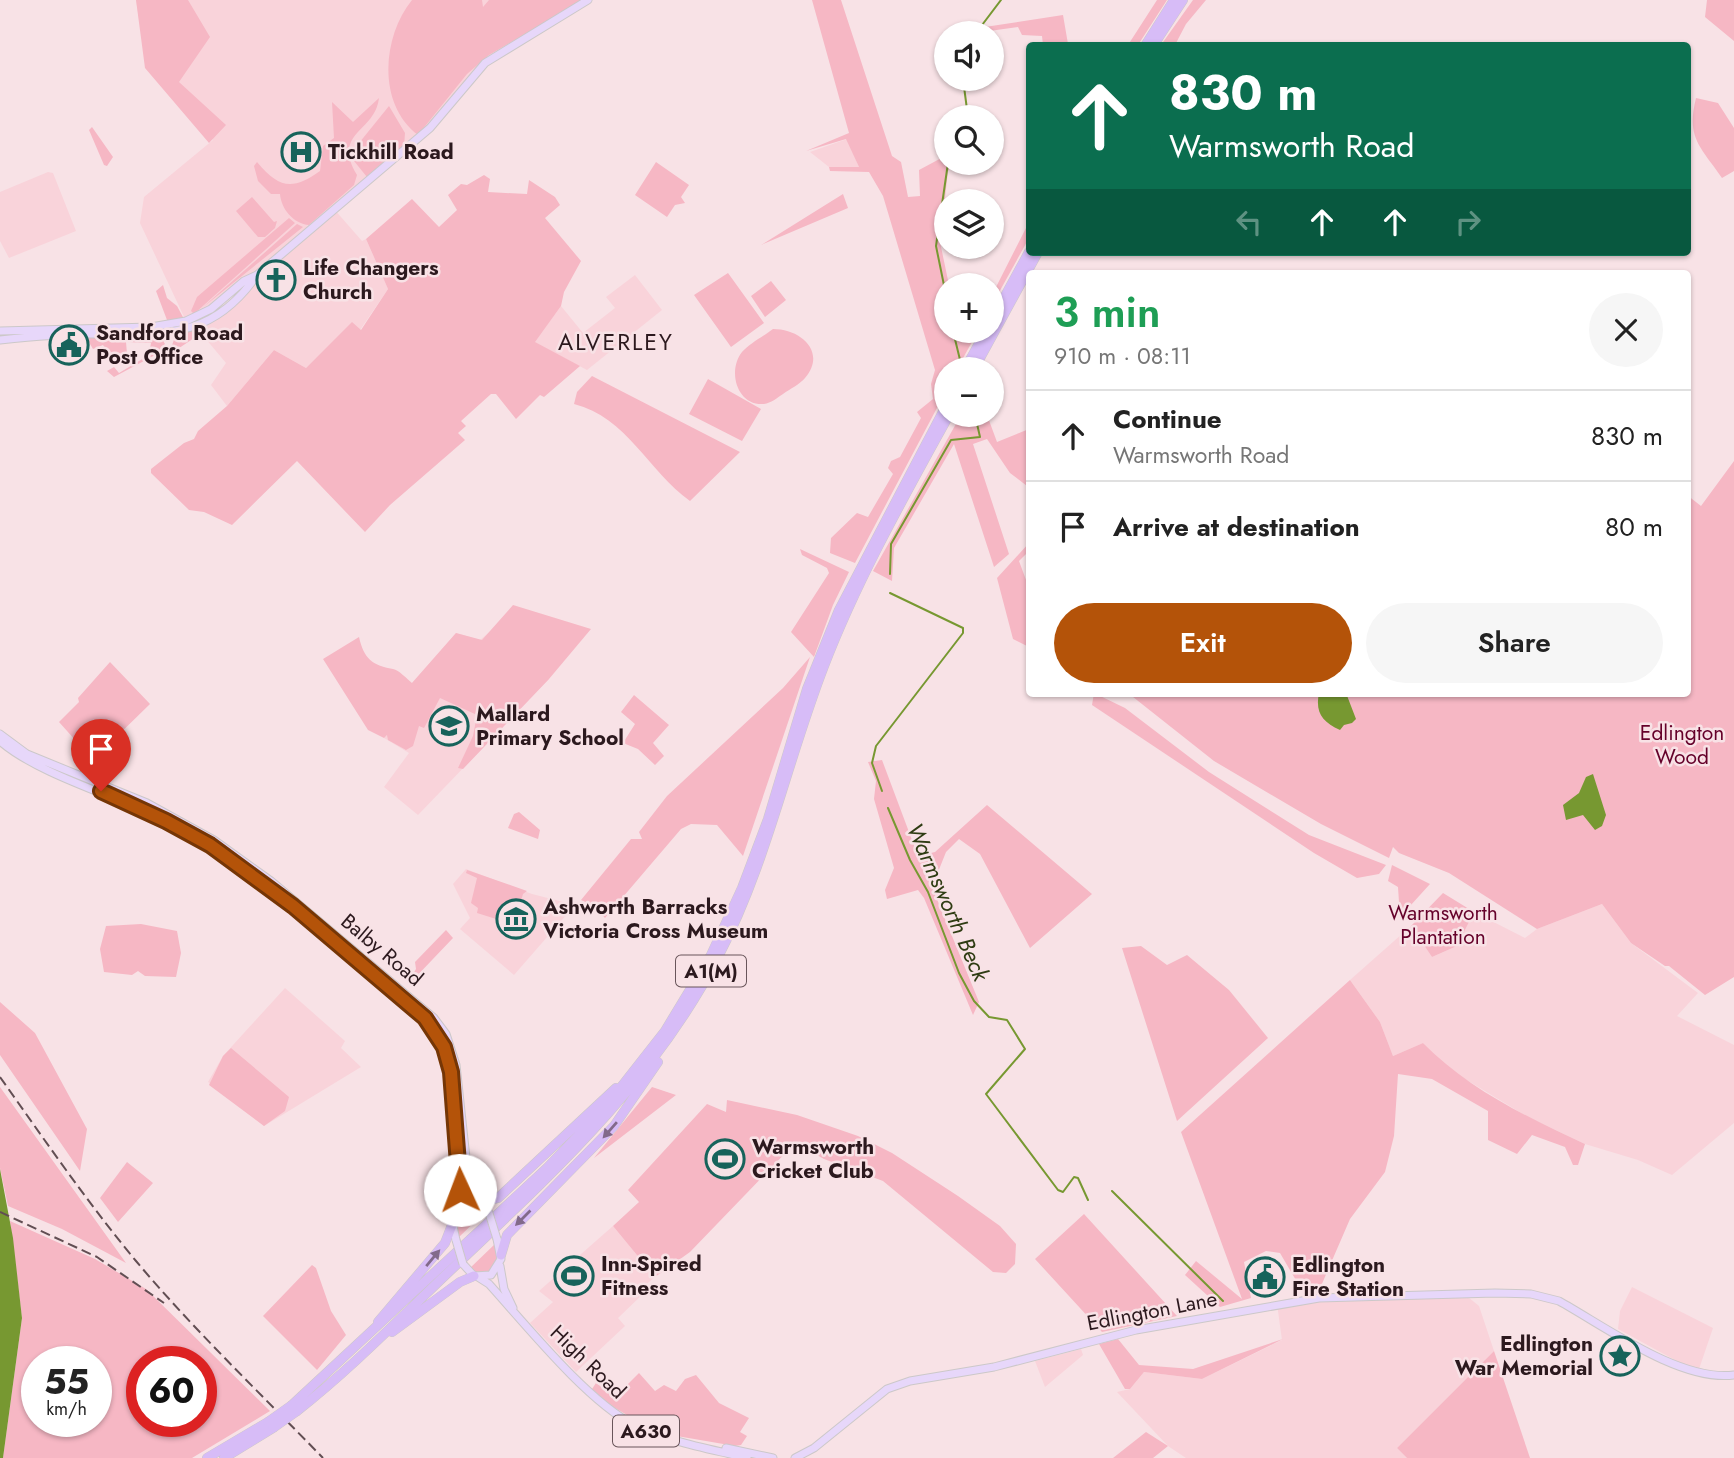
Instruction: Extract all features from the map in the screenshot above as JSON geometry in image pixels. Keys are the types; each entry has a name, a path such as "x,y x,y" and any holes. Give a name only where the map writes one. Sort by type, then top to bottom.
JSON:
{"highway":[{"path":"1148,42 1174,0"},
{"path":"1156,42 1183,0"},
{"path":"1004,298 1027,256"},
{"path":"981,357 1026,274"},
{"name":"A1(M)","path":"682,1011 711,955 752,864 800,712 839,610 935,427"},
{"name":"A1(M)","path":"224,1458 294,1408 365,1345 596,1130 646,1069 717,958 750,891 775,821 815,690 846,613 943,427"},
{"path":"479,1203 498,1198 617,1087 682,1011"},
{"path":"500,1259 509,1232 624,1114 669,1046 682,1011"},
{"path":"365,1345 445,1243 452,1225"},
{"path":"365,1345 460,1282 476,1276"},
{"name":"A1(M)","path":"207,1458 270,1425"}],"main road":[{"path":"0,331 166,325 202,315 244,281 257,275 430,128 485,63 588,0"},
{"path":"0,340 83,334 170,334 210,320 249,287 257,275"},
{"path":"166,325 170,334"},
{"path":"0,734 27,754 146,807"},
{"path":"0,741 23,758 146,807"},
{"name":"Balby Road","path":"146,807 214,840 271,881 435,1018 446,1034 456,1065 469,1186 479,1203"},
{"name":"Balby Road","path":"146,807 210,845 293,906 404,998 433,1027 444,1047 451,1072 460,1179 452,1225"},
{"path":"454,1210 467,1201 479,1203"},
{"name":"High Road","path":"479,1203 489,1213 497,1239 506,1296 519,1317"},
{"name":"High Road","path":"452,1225 463,1265 489,1284 586,1388 619,1416 651,1433 747,1458"},
{"path":"476,1276 491,1275 500,1259"},
{"name":"Edlington Lane","path":"795,1458 814,1448 879,1394 910,1381 994,1367 1136,1330 1319,1298 1474,1293 1543,1296 1559,1301 1683,1369 1712,1376 1734,1375"},
{"name":"High Road","path":"718,1449 773,1458"}],"shaded area":[{"name":"Tickhill Road","path":"136,0 588,0 497,53 430,128 334,209 362,241 366,239 388,289 360,330 352,323 306,368 274,350 227,406 211,385 226,363 200,332 306,234 211,309 186,321 140,223 144,197 213,140 146,62"},
{"path":"847,139 859,167 829,167 810,152"},
{"path":"48,172 53,173 76,231 9,258 0,241 0,192"},
{"path":"635,275 662,310 587,370 534,342 561,306 583,333 615,308 606,297"},
{"name":"Mallard Primary School","path":"493,629 549,679 418,815 384,787 409,753 384,738 419,702 412,683 456,633 480,640"},
{"path":"1318,697 1348,697 1356,719 1340,730 1321,716"},
{"path":"1593,774 1606,815 1602,826 1595,830 1583,815 1566,820 1563,805 1579,793 1586,777"},
{"path":"466,869 532,894 575,905 514,975 460,929 470,918 453,884"},
{"path":"1602,904 1631,943 1698,993 1677,1016 1734,1045 1734,1123 1672,1175 1638,1160 1585,1144 1526,1116 1447,1068 1423,1043 1393,1056 1380,1022 1350,980 1411,926 1432,957 1457,946 1474,912 1525,938 1537,929"},
{"path":"285,988 345,1041 341,1048 361,1067 264,1126 208,1082 223,1056"},
{"path":"0,1169 13,1238 22,1318 3,1458 0,1458"},
{"path":"613,1226 655,1277 642,1288 645,1292 618,1318 625,1326 576,1372 530,1323 553,1302 539,1291"},
{"path":"1632,1287 1713,1328 1699,1369 1686,1366 1618,1329 1620,1311"},
{"path":"1463,1293 1479,1306 1494,1351 1397,1448 1407,1458 1186,1458 1168,1446 1117,1392 1130,1389 1144,1372 1202,1379 1282,1340 1277,1304"},
{"path":"1081,1349 1083,1355 1045,1387 1035,1361"}],"green space":[{"path":"136,0 188,0 210,37 179,82 226,125 209,143 145,68"},
{"path":"412,0 482,0 483,7 489,0 583,0 489,55 467,74 418,135 405,122 396,106 388,70 395,32"},
{"path":"812,0 841,0 892,156 901,162 908,197 920,196 919,170 934,162 934,175 948,175 946,189 934,189 934,259 944,259 946,273 934,273 934,343 971,343 964,357 934,357 934,367 883,196 869,172 830,171 829,167 859,167 846,139 806,151 849,133"},
{"path":"1157,0 1167,0 1140,42 1130,42"},
{"path":"1193,0 1206,0 1186,24 1177,42 1163,42"},
{"path":"1707,0 1734,0 1734,41 1705,17"},
{"path":"1063,15 1068,42 1043,42 1042,36 1022,35 1018,27 1004,29 1004,24"},
{"path":"379,98 376,110 351,141 350,161 357,175 354,185 309,225 293,219 283,205 280,194 271,194 258,181 254,166 257,162 279,182 301,182 320,171 323,146 334,138 332,102 353,122"},
{"path":"1696,98 1718,103 1734,128 1734,171 1722,178 1701,149 1694,132 1693,112"},
{"path":"389,106 405,133 404,147 367,177 354,161 355,148"},
{"path":"92,127 113,157 107,166 104,165 89,130"},
{"path":"656,162 689,185 681,197 685,203 675,205 667,217 635,195"},
{"path":"484,175 490,179 488,192 527,194 529,180 555,197 560,205 545,218 581,261 564,292 561,306 535,342 580,366 544,397 540,395 516,419 496,394 491,394 461,421 466,426 458,433 465,440 390,505 365,532 297,461 232,525 204,512 189,510 151,473 151,469 184,443 194,439 198,431 227,406 274,350 306,368 352,322 361,330 388,289 366,239 412,199 439,227 457,210 448,195 461,184 467,185"},
{"path":"843,194 848,208 761,245"},
{"path":"252,197 274,222 277,221 275,228 265,237 258,237 236,211"},
{"path":"289,218 295,223 194,314 191,311 197,297"},
{"path":"297,224 303,227 202,308"},
{"path":"1026,228 1026,243 1004,283 1003,273"},
{"path":"728,273 764,323 731,347 694,295"},
{"path":"771,281 786,300 765,317 751,296"},
{"path":"163,285 167,298 177,306 184,319 167,320 156,291"},
{"path":"204,326 198,332 200,334 168,355 175,337"},
{"path":"773,329 793,333 808,344 813,359 811,368 805,378 774,400 764,404 755,403 747,399 737,386 735,368 742,352"},
{"path":"91,336 161,337 165,344 157,354 114,377 107,371 114,367 119,373 149,355 151,343 126,342 127,354 114,361 103,345 93,349 87,339"},
{"path":"934,374 934,414 855,563 830,553 831,538 857,513 868,517 893,474 888,468 891,461 900,457 921,418 917,412 933,399 931,384"},
{"path":"592,376 740,452 690,501 675,489 609,420 574,404 577,392"},
{"path":"708,379 761,409 742,441 689,414"},
{"path":"954,427 991,427 997,442 1026,430 1026,485 1010,473 987,439 973,444 1009,554 994,567 954,444 894,548 892,581 873,571"},
{"name":"Edlington Wood","path":"1734,461 1734,977 1705,995 1669,966 1631,943 1602,904 1537,929 1449,873 1399,853 1393,847 1389,858 1321,824 1214,761 1133,697 1691,697 1691,498 1701,506"},
{"path":"1026,546 1026,554 1019,561 1026,580 1026,646 1013,639 997,578"},
{"path":"800,549 849,572 833,605 814,657 791,632 829,573 827,568 802,555"},
{"path":"513,605 591,629 549,679 463,769 458,768 473,736 477,715 440,698 424,728 419,726 413,746 406,750 388,740 387,735 384,738 368,730 323,659 359,637 363,651 370,660 398,671 412,683 456,633 482,640"},
{"path":"810,657 743,856 717,825 691,824 681,829 605,918 594,906 581,900 631,839 642,839 639,832 667,796 783,688"},
{"path":"110,662 150,704 106,747 85,732 76,741 59,722 79,702 78,698"},
{"path":"634,695 669,725 653,743 664,756 655,765 638,749 623,743 635,724 621,712"},
{"path":"1093,697 1102,697 1125,708 1209,772 1309,835 1386,865 1379,874 1357,878 1314,853 1092,705"},
{"path":"882,760 918,856 935,852 987,805 1092,894 1030,948 980,854 959,839 946,852 932,887 979,1002 973,1015 924,898 918,890 887,899 885,890 894,868 874,799 876,781 868,762"},
{"path":"519,812 540,830 538,839 508,828 514,814"},
{"path":"1392,865 1430,884 1400,917 1398,887 1388,881"},
{"path":"467,870 527,891 523,894 515,921 510,920 509,923 477,913 478,908 471,903 477,878 466,873"},
{"name":"Warmsworth Plantation","path":"1443,893 1474,912 1457,946 1432,957 1411,926"},
{"path":"141,924 177,931 181,953 176,977 145,976 138,971 132,975 104,972 100,949 106,926"},
{"path":"446,930 453,938 412,981 410,979 416,969 415,962"},
{"path":"1141,946 1167,965 1187,955 1229,990 1268,1038 1177,1121 1122,948"},
{"path":"1350,980 1380,1022 1393,1056 1423,1043 1459,1074 1499,1101 1585,1144 1578,1165 1573,1165 1565,1147 1532,1135 1517,1154 1488,1140 1488,1111 1432,1079 1398,1074 1394,1136 1385,1172 1350,1219 1318,1293 1304,1294 1280,1253 1266,1251 1244,1262 1251,1298 1220,1307 1185,1275 1196,1261 1242,1299 1181,1132"},
{"path":"0,1002 35,1033 87,1129 80,1171 0,1055"},
{"path":"231,1048 289,1097 285,1111 264,1126 209,1085 223,1056"},
{"path":"0,1087 126,1263 62,1229 8,1206 0,1168"},
{"path":"652,1087 676,1095 594,1158"},
{"path":"727,1100 797,1115 858,1136 892,1153 1000,1226 1016,1244 1015,1264 1006,1273 993,1272 883,1181 824,1159 795,1143 690,1252 655,1277 613,1226 639,1202 628,1190 707,1104 726,1112"},
{"path":"127,1162 153,1183 118,1222 100,1198"},
{"path":"472,1204 485,1212 458,1238 455,1216 461,1208"},
{"path":"1084,1214 1177,1316 1102,1332 1035,1259"},
{"path":"10,1221 95,1259 146,1289 204,1346 126,1346 126,1437 217,1437 217,1359 270,1411 192,1458 3,1458 22,1318"},
{"path":"495,1244 497,1264 489,1273 478,1274 469,1269"},
{"path":"312,1265 316,1268 331,1311 346,1335 317,1370 263,1316"},
{"path":"1118,1339 1139,1365 1193,1369 1283,1339 1202,1379 1144,1372 1130,1389 1125,1389 1099,1344"},
{"path":"1494,1351 1530,1458 1407,1458 1397,1448"},
{"path":"639,1373 655,1391 664,1385 676,1391 685,1379 696,1375 719,1403 749,1418 740,1432 747,1436 741,1445 735,1446 671,1435 639,1422 642,1415 637,1421 610,1405 592,1389 596,1383 615,1397"},
{"path":"1146,1432 1168,1446 1153,1458 1113,1458"}],"waterway":[{"name":"Warmsworth Beck","path":"985,21 1001,0"},
{"name":"Warmsworth Beck","path":"965,91 966,105"},
{"name":"Warmsworth Beck","path":"942,273 936,246 946,175"},
{"name":"Warmsworth Beck","path":"956,343 959,357"},
{"name":"Warmsworth Beck","path":"890,574 891,544 951,440 980,437 978,427"},
{"name":"Warmsworth Beck","path":"882,791 872,763 876,746 963,633 963,628 890,593"},
{"name":"Warmsworth Beck","path":"888,808 910,860 928,892 959,973 974,1001 989,1017 1007,1020 1025,1049 986,1094 1058,1190 1063,1192 1074,1177 1078,1178 1088,1200"},
{"name":"Warmsworth Beck","path":"1112,1191 1223,1301"}],"railway":[{"path":"0,1077 83,1193 158,1287 323,1458"},
{"path":"0,1212 97,1257 164,1303"}],"place":[{"name":"Tickhill Road","path":"301,152"},
{"name":"Life Changers Church","path":"276,280"},
{"name":"Sandford Road Post Office","path":"69,345"},
{"name":"Mallard Primary School","path":"449,726"},
{"name":"Ashworth Barracks Victoria Cross Museum","path":"516,919"},
{"name":"Warmsworth Cricket Club","path":"725,1159"},
{"name":"Inn-Spired Fitness","path":"574,1276"},
{"name":"Edlington Fire Station","path":"1265,1277"},
{"name":"Edlington War Memorial","path":"1620,1356"}],"district":[{"name":"ALVERLEY","path":"616,342"}],"route":[{"path":"101,791 210,845 293,906 425,1018 439,1037 448,1057 460,1190"}]}
